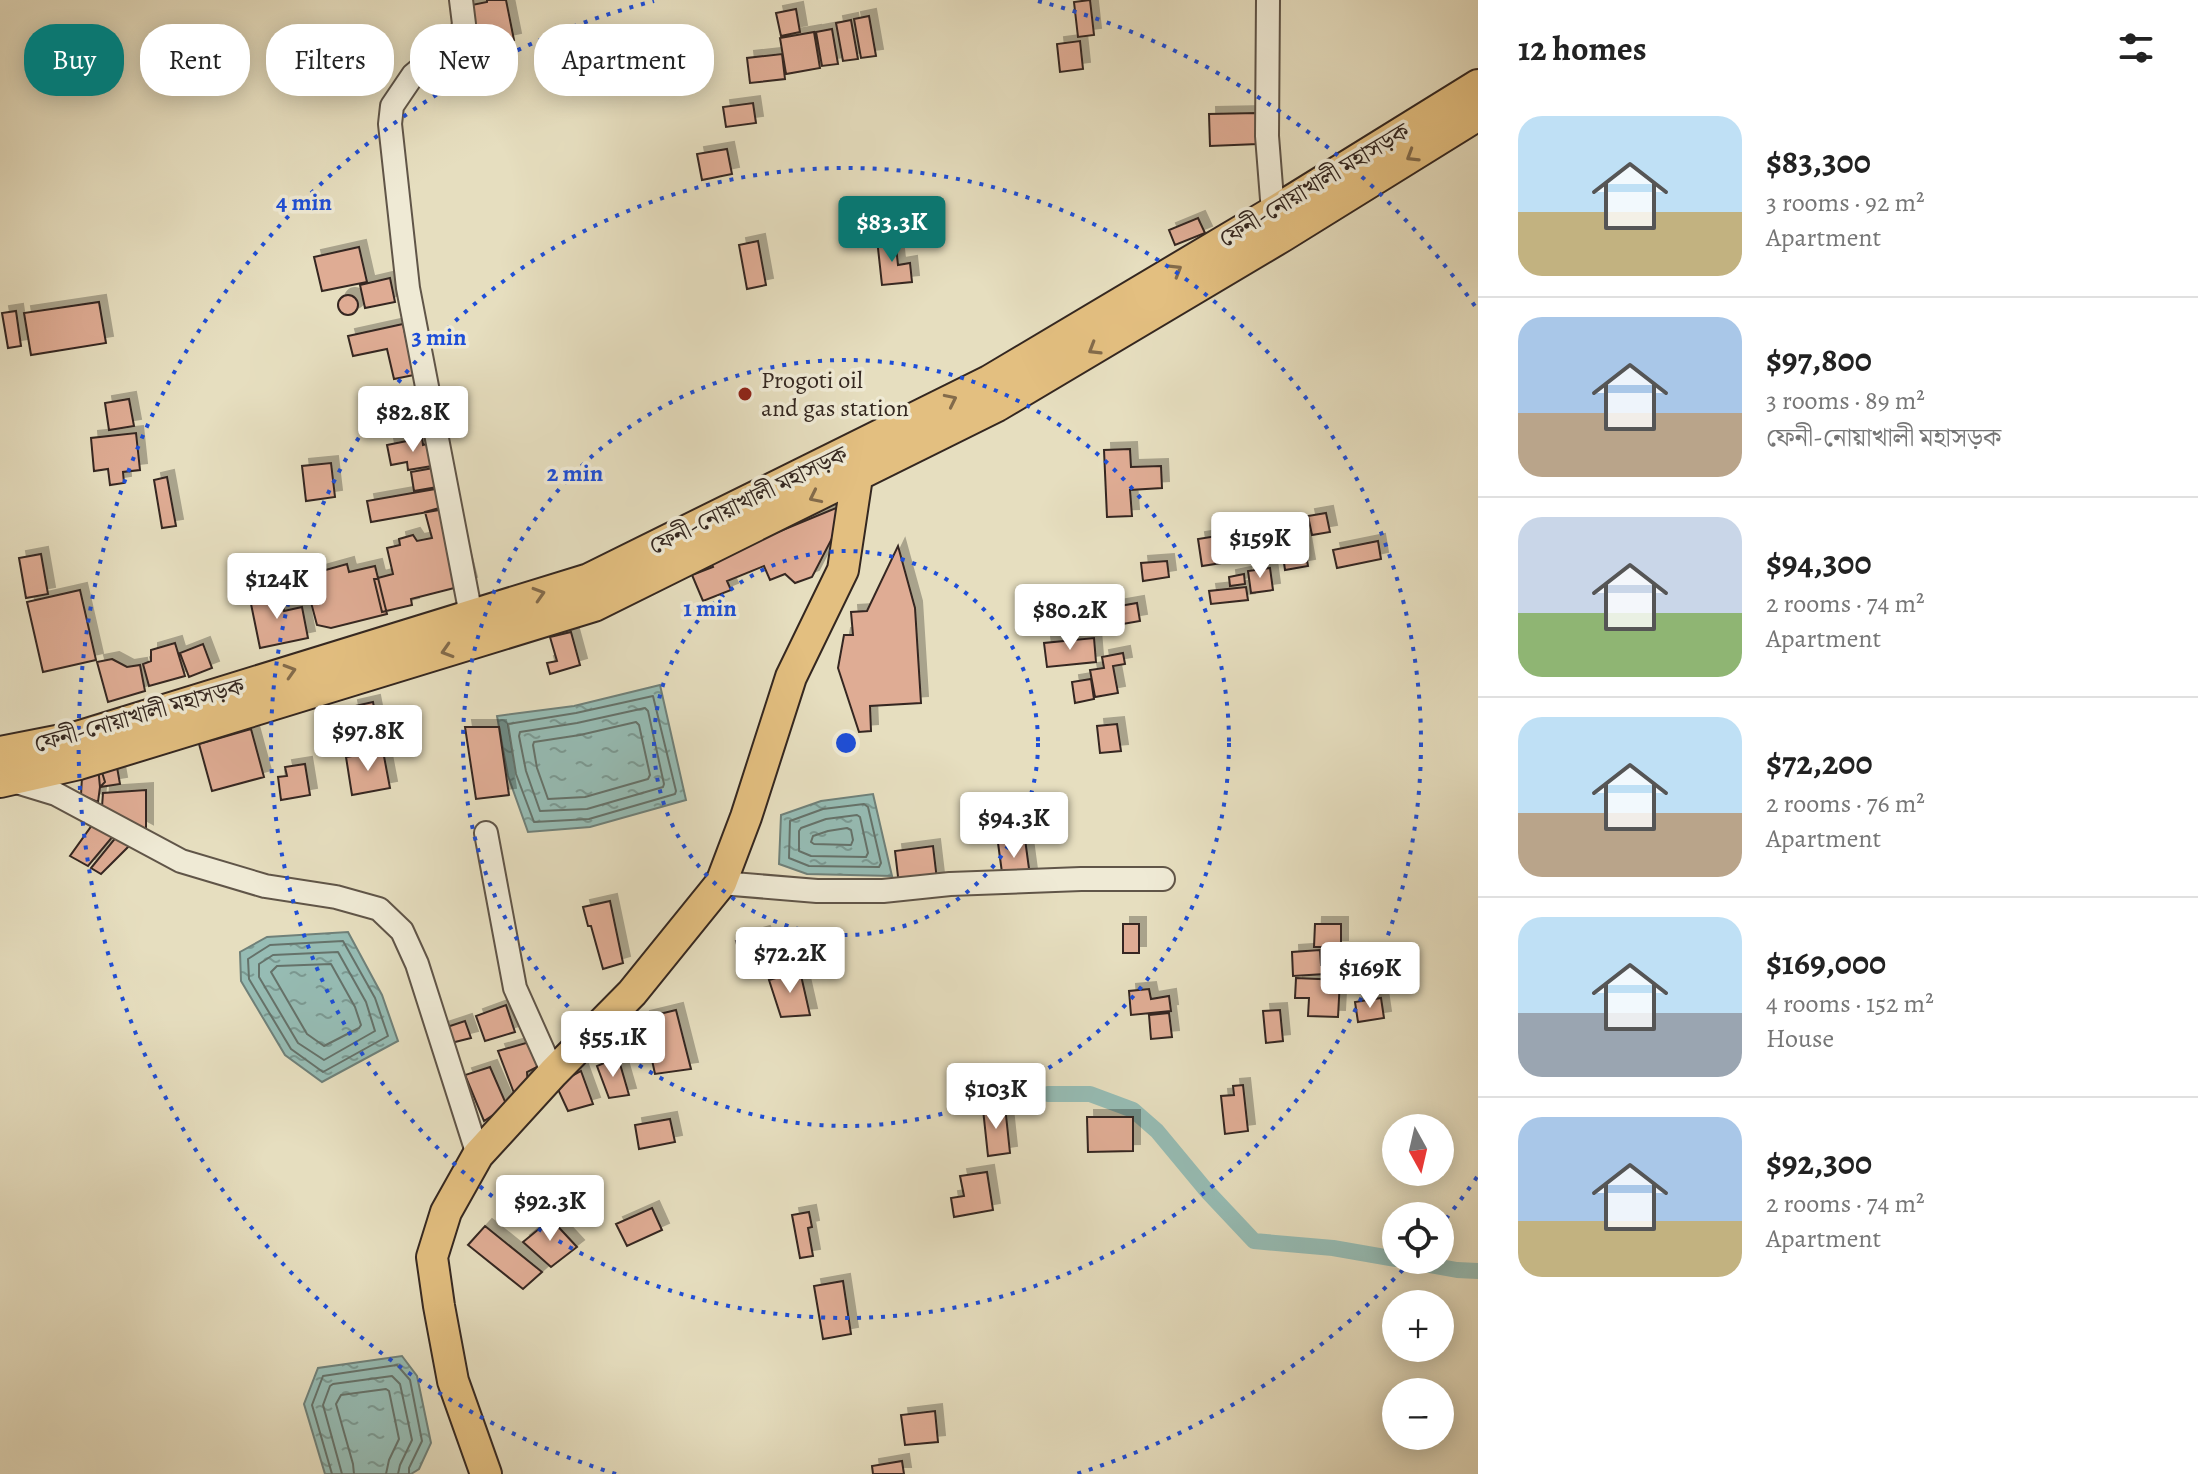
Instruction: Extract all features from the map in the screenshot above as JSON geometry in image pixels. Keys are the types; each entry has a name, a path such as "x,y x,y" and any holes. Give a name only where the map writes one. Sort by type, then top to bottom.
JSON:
{"highway":[{"name":"ফেনী-নোয়াখালী মহাসড়ক","path":"0,752 77,737 589,579 989,381 1273,212 1478,85"},
{"name":"ফেনী-নোয়াখালী মহাসড়ক","path":"4,780 79,764 594,606 997,406 1283,236 1478,115"},
{"path":"486,1474 453,1381 439,1306 432,1257 446,1212 478,1155 632,993 721,883 746,817 791,677 843,570 857,477 869,441"}],"street":[{"path":"461,0 464,24 461,35 413,75 392,106 390,124 408,288 471,615"},
{"path":"1268,0 1267,136 1273,212"},
{"path":"4,780 56,794 181,861 265,886 336,897 379,909 402,931 417,964 478,1155"},
{"path":"486,833 515,988 553,1073"},
{"path":"721,883 817,891 883,891 950,884 1163,879"}],"water":[{"path":"660,685 686,800 590,827 528,832 508,776 497,716 574,706"},
{"path":"873,794 892,876 807,874 779,864 781,815 821,801"},
{"path":"348,932 382,995 398,1041 322,1082 285,1055 241,981 240,952 267,937"},
{"path":"402,1356 417,1376 431,1443 419,1469 411,1474 325,1474 304,1404 318,1368"}],"building":[{"path":"506,0 511,24 470,24 467,6"},
{"path":"1090,0 1094,35 1078,37 1074,2"},
{"path":"796,9 800,32 781,36 776,13"},
{"path":"869,16 876,56 861,58 854,19"},
{"path":"851,20 858,59 843,61 836,23"},
{"path":"832,29 838,64 822,66 816,32"},
{"path":"814,32 820,68 786,74 780,38"},
{"path":"1080,41 1083,69 1060,72 1057,44"},
{"path":"782,54 785,79 750,83 747,58"},
{"path":"753,103 756,123 726,127 723,107"},
{"path":"1257,113 1258,144 1210,146 1209,114"},
{"path":"727,149 732,174 702,180 697,154"},
{"path":"1198,218 1205,233 1175,245 1169,230"},
{"path":"895,237 898,265 910,263 912,282 882,285 877,239"},
{"path":"758,241 766,285 747,289 739,245"},
{"path":"359,247 367,282 322,291 314,257"},
{"path":"390,278 395,302 365,308 360,285"},
{"path":"344,295 352,295 358,305 352,315 344,315 338,309 338,301"},
{"path":"99,302 106,343 31,355 24,313"},
{"path":"16,311 21,346 8,348 2,313"},
{"path":"403,324 414,375 394,379 387,349 353,356 348,336"},
{"path":"424,392 430,441 426,442 423,430 389,436 382,400"},
{"path":"129,399 134,426 109,430 105,403"},
{"path":"136,433 140,470 123,472 124,483 110,485 108,469 94,471 91,438"},
{"path":"422,438 423,445 434,442 438,465 408,470 407,462 391,465 387,445"},
{"path":"1130,449 1131,467 1161,466 1162,488 1130,490 1132,516 1107,517 1104,450"},
{"path":"331,463 335,497 306,501 302,466"},
{"path":"439,467 443,486 414,491 411,472"},
{"path":"167,477 176,526 162,528 154,480"},
{"path":"441,488 445,509 371,522 367,501"},
{"path":"450,505 470,584 411,599 412,605 382,612 374,579 393,574 387,548 400,545 399,539 413,535 417,541 432,538 425,512"},
{"path":"836,508 841,521 812,577 795,583 785,574 770,580 764,566 727,581 731,590 703,601 692,575 713,567 710,560"},
{"path":"1326,513 1330,532 1312,535 1308,516"},
{"path":"1236,533 1241,560 1202,566 1198,539"},
{"path":"1303,538 1308,566 1285,570 1281,541"},
{"path":"1378,541 1381,559 1337,568 1333,550"},
{"path":"898,546 915,608 921,703 870,706 871,731 859,732 838,668 844,635 853,635 851,612 867,611"},
{"path":"41,554 48,594 26,598 19,558"},
{"path":"1167,561 1169,577 1143,581 1141,563"},
{"path":"347,564 349,572 375,566 387,614 331,628 317,625 304,576"},
{"path":"1270,568 1273,590 1251,593 1248,571"},
{"path":"1244,574 1245,584 1230,586 1229,577"},
{"path":"1246,587 1248,600 1211,604 1209,591"},
{"path":"80,590 96,660 43,672 27,602"},
{"path":"280,592 284,611 302,607 308,638 260,648 250,599"},
{"path":"1137,603 1140,621 1111,626 1108,608"},
{"path":"571,632 580,665 550,674 547,663 557,661 550,637"},
{"path":"1094,638 1096,662 1047,667 1044,643"},
{"path":"175,643 185,676 149,686 143,664 151,661 151,650"},
{"path":"203,644 212,668 189,677 180,653"},
{"path":"1123,653 1125,664 1113,666 1118,693 1095,697 1090,670 1104,668 1102,657"},
{"path":"112,659 127,667 140,665 145,691 108,702 97,662"},
{"path":"1091,679 1094,699 1075,703 1072,682"},
{"path":"373,702 379,733 357,737 351,707"},
{"path":"1117,724 1121,751 1100,753 1097,726"},
{"path":"465,727 499,727 509,795 476,799"},
{"path":"251,729 264,777 212,791 199,744"},
{"path":"383,751 390,788 352,795 346,757"},
{"path":"97,756 105,782 100,787 98,802 81,795 83,759"},
{"path":"97,756 115,756 120,784 100,787"},
{"path":"305,764 310,795 281,800 278,777 287,776 285,767"},
{"path":"146,790 146,831 102,807 103,793"},
{"path":"993,811 995,832 970,834 968,814"},
{"path":"95,821 114,835 88,866 70,856"},
{"path":"117,836 129,846 101,874 91,868"},
{"path":"1025,839 1030,876 1003,880 998,843"},
{"path":"933,846 937,880 899,885 895,851"},
{"path":"610,901 623,963 603,969 583,907"},
{"path":"1123,924 1139,924 1139,953 1123,953"},
{"path":"1315,924 1341,924 1341,947 1314,947"},
{"path":"763,933 775,963 744,972 736,941"},
{"path":"1320,950 1325,974 1293,976 1292,952"},
{"path":"800,971 810,1015 781,1017 769,980"},
{"path":"1296,978 1340,980 1338,1017 1308,1016 1309,998 1295,998"},
{"path":"1149,989 1151,999 1169,996 1171,1011 1131,1015 1129,991"},
{"path":"1381,998 1384,1018 1358,1022 1355,1002"},
{"path":"506,1005 515,1032 485,1041 476,1016"},
{"path":"676,1010 691,1069 655,1074 643,1018"},
{"path":"1280,1010 1283,1041 1266,1043 1263,1011"},
{"path":"1169,1013 1172,1037 1151,1039 1149,1015"},
{"path":"465,1021 471,1038 443,1045 441,1029"},
{"path":"533,1041 541,1065 527,1072 528,1087 514,1093 498,1051"},
{"path":"618,1057 629,1095 609,1098 597,1066"},
{"path":"490,1067 507,1106 484,1121 465,1075"},
{"path":"581,1071 593,1104 568,1111 556,1085"},
{"path":"1243,1085 1248,1131 1225,1134 1221,1096 1234,1095 1233,1086"},
{"path":"1005,1106 1010,1153 988,1156 983,1109"},
{"path":"1087,1117 1133,1117 1133,1151 1088,1152"},
{"path":"670,1119 675,1142 639,1149 635,1125"},
{"path":"987,1172 993,1210 954,1217 951,1198 964,1196 960,1176"},
{"path":"652,1208 662,1230 627,1246 616,1224"},
{"path":"809,1212 812,1227 808,1228 813,1256 800,1258 792,1215"},
{"path":"551,1219 577,1247 551,1267 523,1242"},
{"path":"485,1226 542,1272 523,1289 468,1245"},
{"path":"843,1281 851,1334 823,1339 814,1286"},
{"path":"935,1411 938,1442 905,1445 901,1415"},
{"path":"902,1461 904,1474 873,1474 872,1466"}],"waterway":[{"path":"1048,1094 1090,1094 1133,1110 1157,1131 1254,1241 1333,1248 1382,1257"},
{"path":"1454,1269 1478,1271"}],"place":[{"name":"Progoti oil and gas station","path":"745,394"}]}
